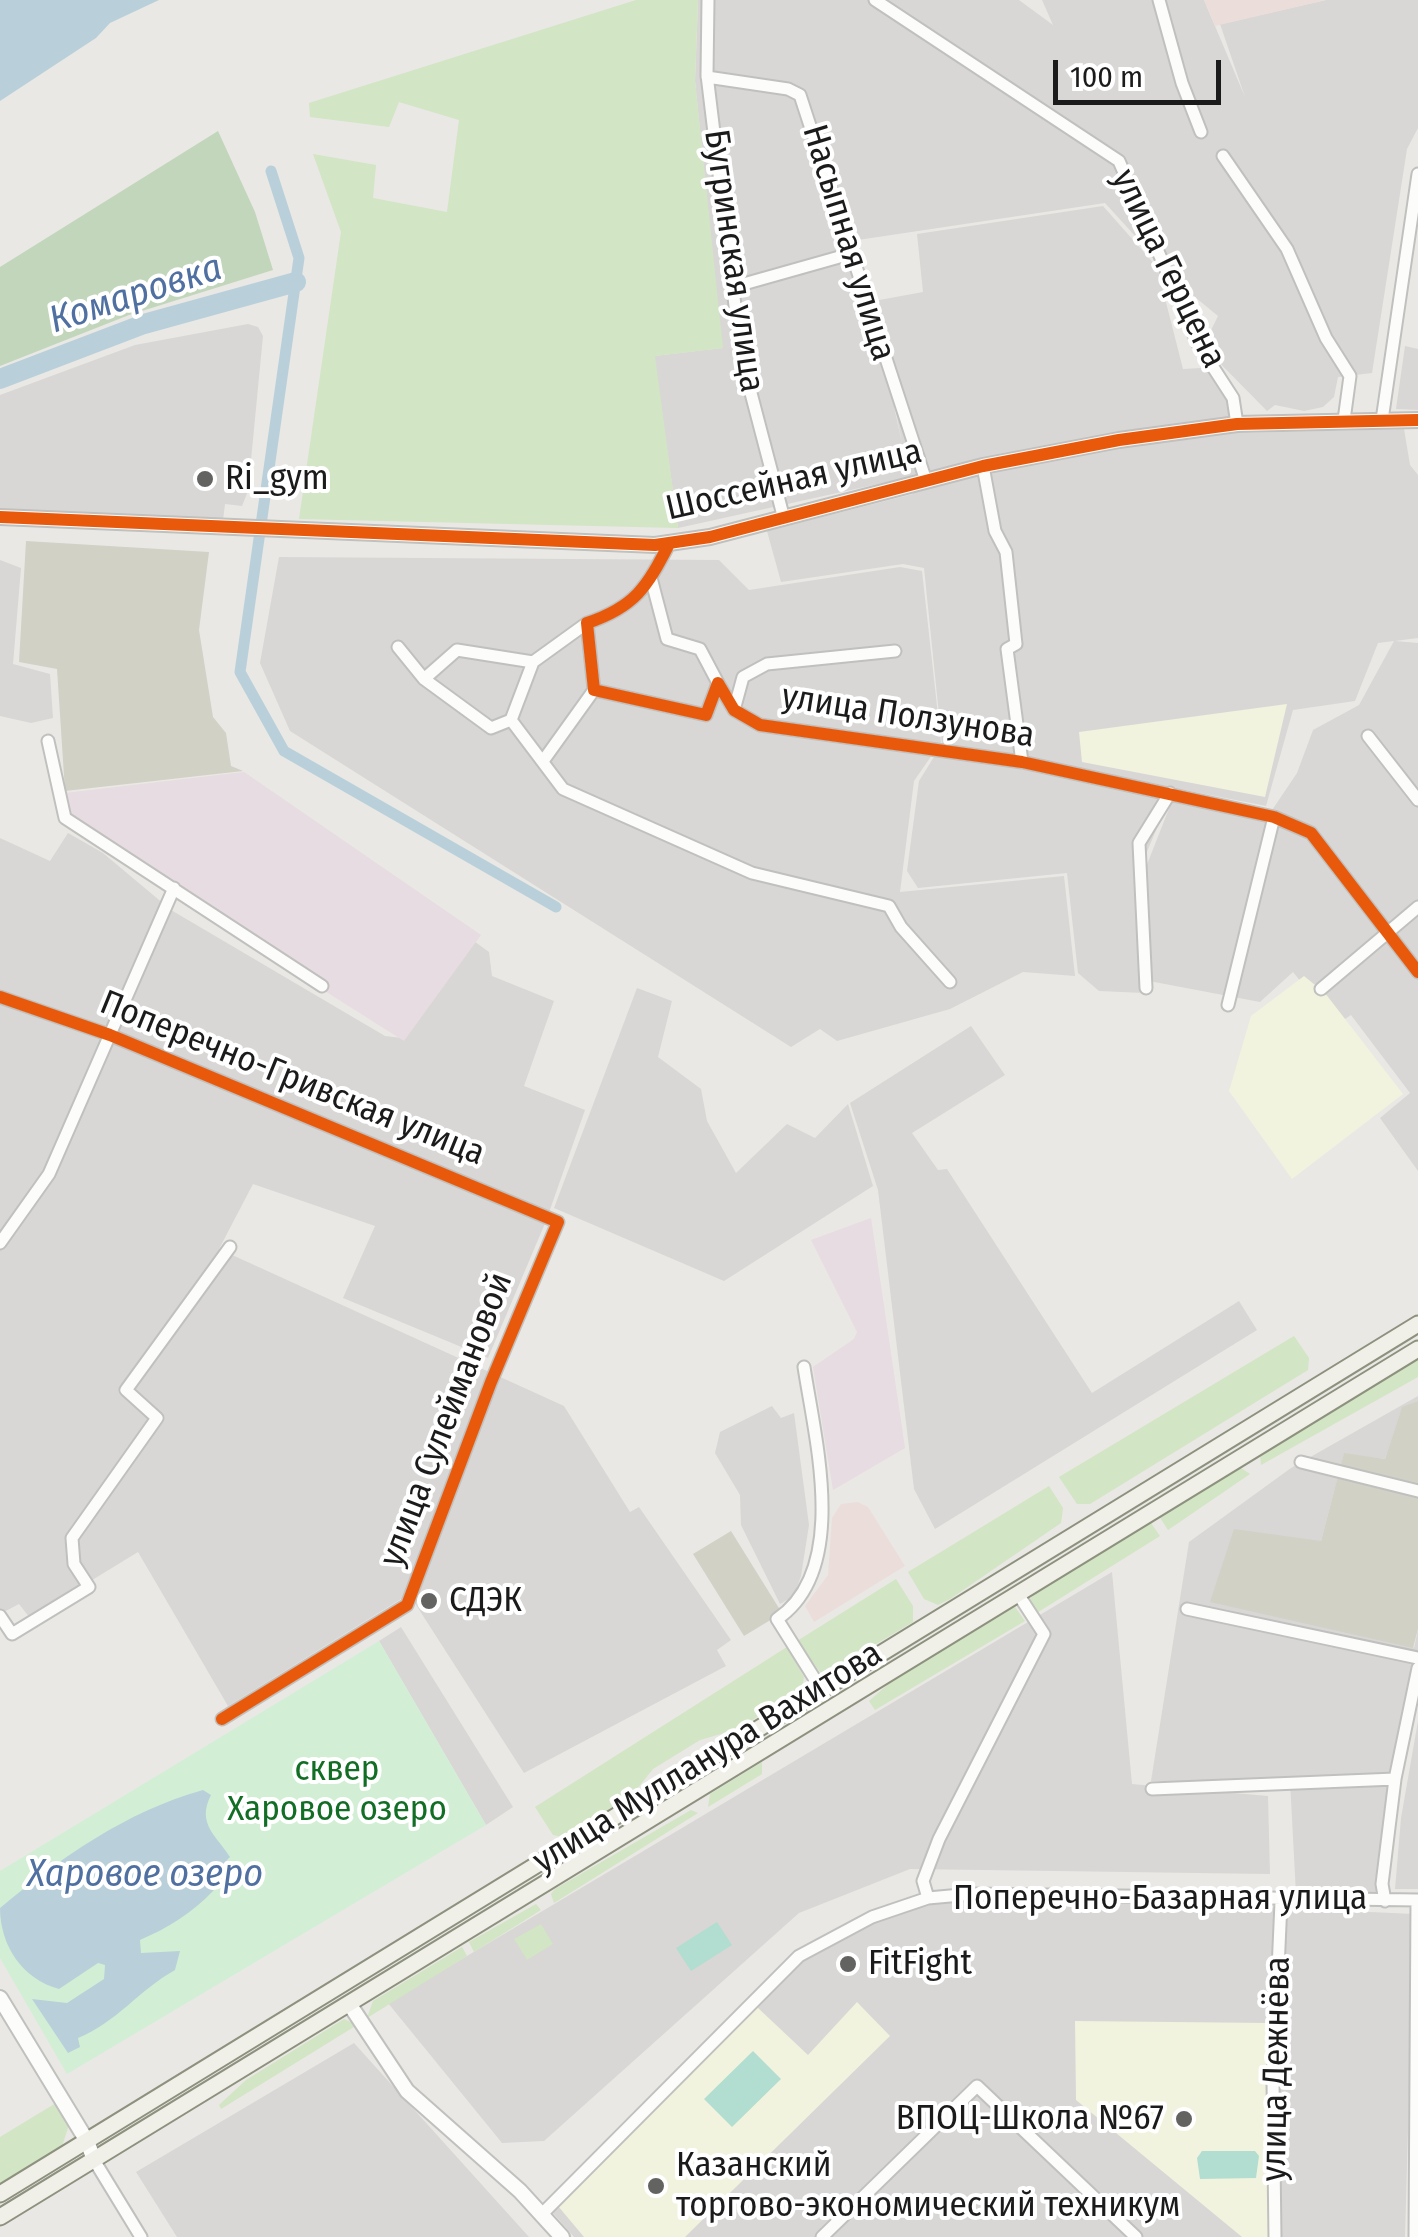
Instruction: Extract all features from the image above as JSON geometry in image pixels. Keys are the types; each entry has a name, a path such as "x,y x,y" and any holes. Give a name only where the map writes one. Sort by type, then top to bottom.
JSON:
{"main road":[{"name":"улица Мулланура Вахитова","path":"0,2194 1418,1324"},
{"name":"улица Мулланура Вахитова","path":"0,2217 1418,1350"}],"street":[{"name":"Бугринская улица","path":"708,0 707,77 741,355 784,519"},
{"name":"улица Герцена","path":"875,0 1119,161 1198,344 1233,398 1237,424"},
{"path":"1159,0 1182,83 1201,132"},
{"name":"Насыпная улица","path":"707,77 800,94 926,482"},
{"path":"1223,156 1287,249 1326,338 1350,376 1344,420"},
{"path":"1382,420 1418,174"},
{"path":"733,288 850,254"},
{"name":"Шоссейная улица","path":"0,517 669,544 784,519 983,466 1237,424 1418,420"},
{"path":"983,466 995,531 1006,552 1016,644 1007,649 1022,762"},
{"path":"398,647 424,678 492,728 511,720 533,662 587,623 623,611 651,578 669,544"},
{"name":"улица Ползунова","path":"651,578 668,639 700,650 734,710 760,725 1022,762 1274,817 1311,834 1418,972"},
{"path":"543,761 594,690 587,623"},
{"path":"424,678 457,650 533,662"},
{"path":"734,710 743,677 767,664 895,651"},
{"path":"594,690 706,715 718,683"},
{"path":"511,720 562,788 752,874 889,906 901,927 950,982"},
{"path":"1368,736 1418,800"},
{"path":"48,741 64,818 322,986"},
{"path":"1146,988 1139,843 1170,793"},
{"path":"1228,1005 1274,817"},
{"path":"0,1243 50,1174 174,888"},
{"path":"1321,989 1418,907"},
{"name":"Поперечно-Гривская улица","path":"0,997 110,1035 558,1222"},
{"name":"улица Сулеймановой","path":"222,1719 408,1605 491,1382 558,1222"},
{"path":"0,1616 12,1634 89,1588 74,1564 72,1538 157,1418 126,1390 230,1247"},
{"path":"804,1367 825,1524 800,1600 778,1619 821,1689"},
{"path":"1300,1462 1418,1491"},
{"path":"928,1898 923,1881 938,1838 1044,1634 1018,1594"},
{"path":"1187,1609 1418,1658"},
{"path":"1385,1900 1382,1884 1395,1779 1418,1668"},
{"path":"1152,1789 1395,1779"},
{"name":"Поперечно-Базарная улица","path":"542,2214 799,1956 847,1926 928,1898 972,1894 1281,1902 1417,1900"},
{"path":"1415,2237 1417,1900"},
{"name":"улица Дежнёва","path":"1276,2237 1273,2082 1281,1902"},
{"path":"0,1998 141,2237"},
{"path":"350,2006 407,2091 542,2214 562,2237"},
{"path":"822,2237 977,2086 1136,2237"}],"shaded area":[{"path":"698,0 1019,0 1053,25 1042,0 1204,0 1245,97 1220,24 1326,0 1418,0 1418,128 1407,149 1372,373 1338,377 1334,397 1323,407 1304,411 1275,405 1267,411 1203,346 1218,316 1178,283 1105,203 858,240 903,448 874,301 923,292 917,234 1103,206 1157,267 1183,369 1218,367 1235,396 1240,433 1404,429 1410,465 1418,475 1418,638 1395,641 1418,643 1418,1171 1380,1118 1410,1093 1351,1015 1336,1025 1293,972 1260,1002 1149,981 1146,867 1172,801 1264,822 1297,773 1313,730 1359,705 1394,641 1378,643 1355,701 1293,710 1266,806 1174,788 1143,861 1144,993 1099,991 1078,973 1067,873 918,888 907,871 919,781 942,744 924,568 903,564 781,582 767,531 913,494 910,477 678,528 654,356 722,348 695,81"},
{"path":"1204,0 1326,0 1215,26"},
{"path":"218,131 255,212 273,270 129,315 0,366 0,267"},
{"path":"248,324 258,327 263,336 248,491 242,506 225,504 223,520 0,512 0,395 135,345"},
{"path":"1405,346 1418,349 1418,410 1396,409"},
{"path":"26,541 209,552 199,630 213,717 226,733 231,766 243,771 65,791 57,669 19,662"},
{"path":"279,557 719,560 749,590 900,567 922,571 941,742 914,781 900,892 1064,876 1075,976 1023,972 950,1009 837,1041 820,1029 791,1047 290,731 260,663"},
{"path":"0,560 21,568 13,664 50,674 53,718 31,723 0,716"},
{"path":"1287,704 1265,797 1082,762 1079,732"},
{"path":"244,772 481,935 404,1041 78,835 67,818 65,793"},
{"path":"68,833 103,853 171,910 385,1036 402,1038 471,939 489,952 492,976 554,1001 524,1086 585,1110 546,1221 488,1358 343,1298 375,1226 253,1184 219,1249 564,1406 630,1512 639,1507 731,1640 717,1650 726,1666 524,1773 409,1594 228,1706 138,1552 30,1618 19,1604 0,1614 0,838 50,861"},
{"path":"1304,976 1325,993 1403,1094 1292,1179 1229,1091 1251,1016"},
{"path":"637,988 672,1001 658,1057 701,1089 707,1121 736,1173 787,1124 815,1138 848,1104 873,1186 724,1281 554,1208"},
{"path":"971,1026 1005,1075 912,1133 938,1170 947,1169 1092,1393 1239,1301 1257,1330 935,1529 914,1489 878,1190 850,1103"},
{"path":"871,1218 905,1448 833,1490 813,1367 854,1339 857,1332 811,1240"},
{"path":"1418,1396 1418,1401 1402,1408 1385,1459 1344,1454 1321,1541 1414,1648 1418,1629 1418,1659 1379,1895 1296,1894 1290,1781 1151,1781 1189,1542 1291,1468"},
{"path":"1418,1401 1418,1629 1413,1648 1210,1602 1234,1529 1321,1541 1344,1453 1385,1459 1402,1407"},
{"path":"772,1406 781,1418 794,1413 809,1525 794,1596 780,1604 741,1525 740,1495 715,1453 720,1432"},
{"path":"858,1502 868,1507 905,1566 814,1622 805,1606 828,1575 832,1518 841,1504"},
{"path":"731,1531 782,1613 744,1636 693,1554"},
{"path":"1112,1572 1132,1784 1268,1796 1270,1874 910,1869 799,1913 544,2141 502,2143 388,2003"},
{"path":"401,1627 513,1807 486,1825 379,1641"},
{"path":"1418,1721 1418,1889 1395,1889 1401,1818"},
{"path":"950,1893 1414,1914 1405,2237 574,2237 553,2213 798,1953"},
{"path":"717,1922 732,1945 691,1971 676,1948"},
{"path":"857,2002 890,2036 685,2237 584,2237 558,2206 757,2007 808,2055"},
{"name":"ВПОЦ-Школа №67","path":"1075,2021 1268,2023 1270,2237 1242,2237 1076,2100"},
{"path":"354,2043 529,2237 177,2237 136,2172"},
{"path":"753,2051 781,2079 732,2127 704,2099"},
{"path":"1202,2151 1255,2151 1259,2156 1256,2178 1200,2179 1197,2158"}],"green space":[{"path":"636,0 698,0 695,81 723,348 655,356 678,528 299,519 341,232 313,154 376,165 373,198 447,212 459,120 399,102 389,127 310,117 309,103"},
{"path":"1294,1336 1309,1358 1308,1370 1090,1504 1077,1504 1059,1477"},
{"path":"1418,1358 1418,1377 1261,1465 1260,1454"},
{"path":"1241,1468 1250,1474 1168,1530 1159,1516"},
{"path":"1049,1486 1063,1508 1061,1523 950,1599 938,1605 924,1599 908,1572"},
{"path":"1151,1523 1160,1536 1035,1614 1030,1599 1034,1594"},
{"path":"896,1579 913,1606 913,1622 831,1671 820,1672 797,1641"},
{"path":"1015,1607 1025,1621 875,1710 869,1701 893,1680"},
{"name":"сквер Харовое озеро","path":"379,1641 486,1825 67,2074 0,1958 0,1871"},
{"path":"787,1647 804,1677 802,1689 738,1729 700,1740 653,1769 632,1795 563,1837 553,1835 535,1807"},
{"path":"762,1762 762,1774 708,1807 710,1794"},
{"path":"691,1810 698,1813 554,1903 551,1894 555,1889"},
{"path":"536,1904 541,1910 474,1952 469,1942"},
{"path":"541,1924 553,1944 527,1960 514,1939"},
{"path":"462,1947 467,1956 367,2018 373,2001"},
{"path":"344,2019 357,2025 221,2109 219,2105 246,2080"},
{"path":"56,2103 69,2125 62,2146 0,2183 0,2137"}],"water":[{"path":"0,0 159,0 110,23 96,38 0,101"},
{"name":"Харовое озеро","path":"203,1790 211,1795 207,1822 230,1857 216,1887 205,1899 179,1919 140,1940 141,1953 180,1951 175,1970 104,2024 78,2038 80,2047 68,2053 32,1999 67,2003 104,1979 105,1965 98,1963 59,1989 46,1984 16,1959 4,1935 0,1908 95,1838 148,1810"}],"waterway":[{"path":"271,171 299,258 240,672 284,751 556,907"},
{"name":"Комаровка","path":"0,379 144,324 296,282"}],"cycle path":[{"path":"0,517 655,545 710,537 983,466 1119,440 1237,424 1418,420"},
{"path":"669,544 638,594 617,610 587,623 594,690 706,715 718,683 734,710 760,725 1022,762 1274,817 1311,833 1418,972"},
{"path":"0,997 110,1035 558,1222 491,1382 407,1605 222,1719"}],"place":[{"name":"Ri_gym","path":"205,479"},
{"name":"СДЭК","path":"429,1601"},
{"name":"FitFight","path":"848,1964"},
{"name":"ВПОЦ-Школа №67","path":"1184,2119"},
{"name":"Казанский торгово-экономический техникум","path":"656,2186"}]}
